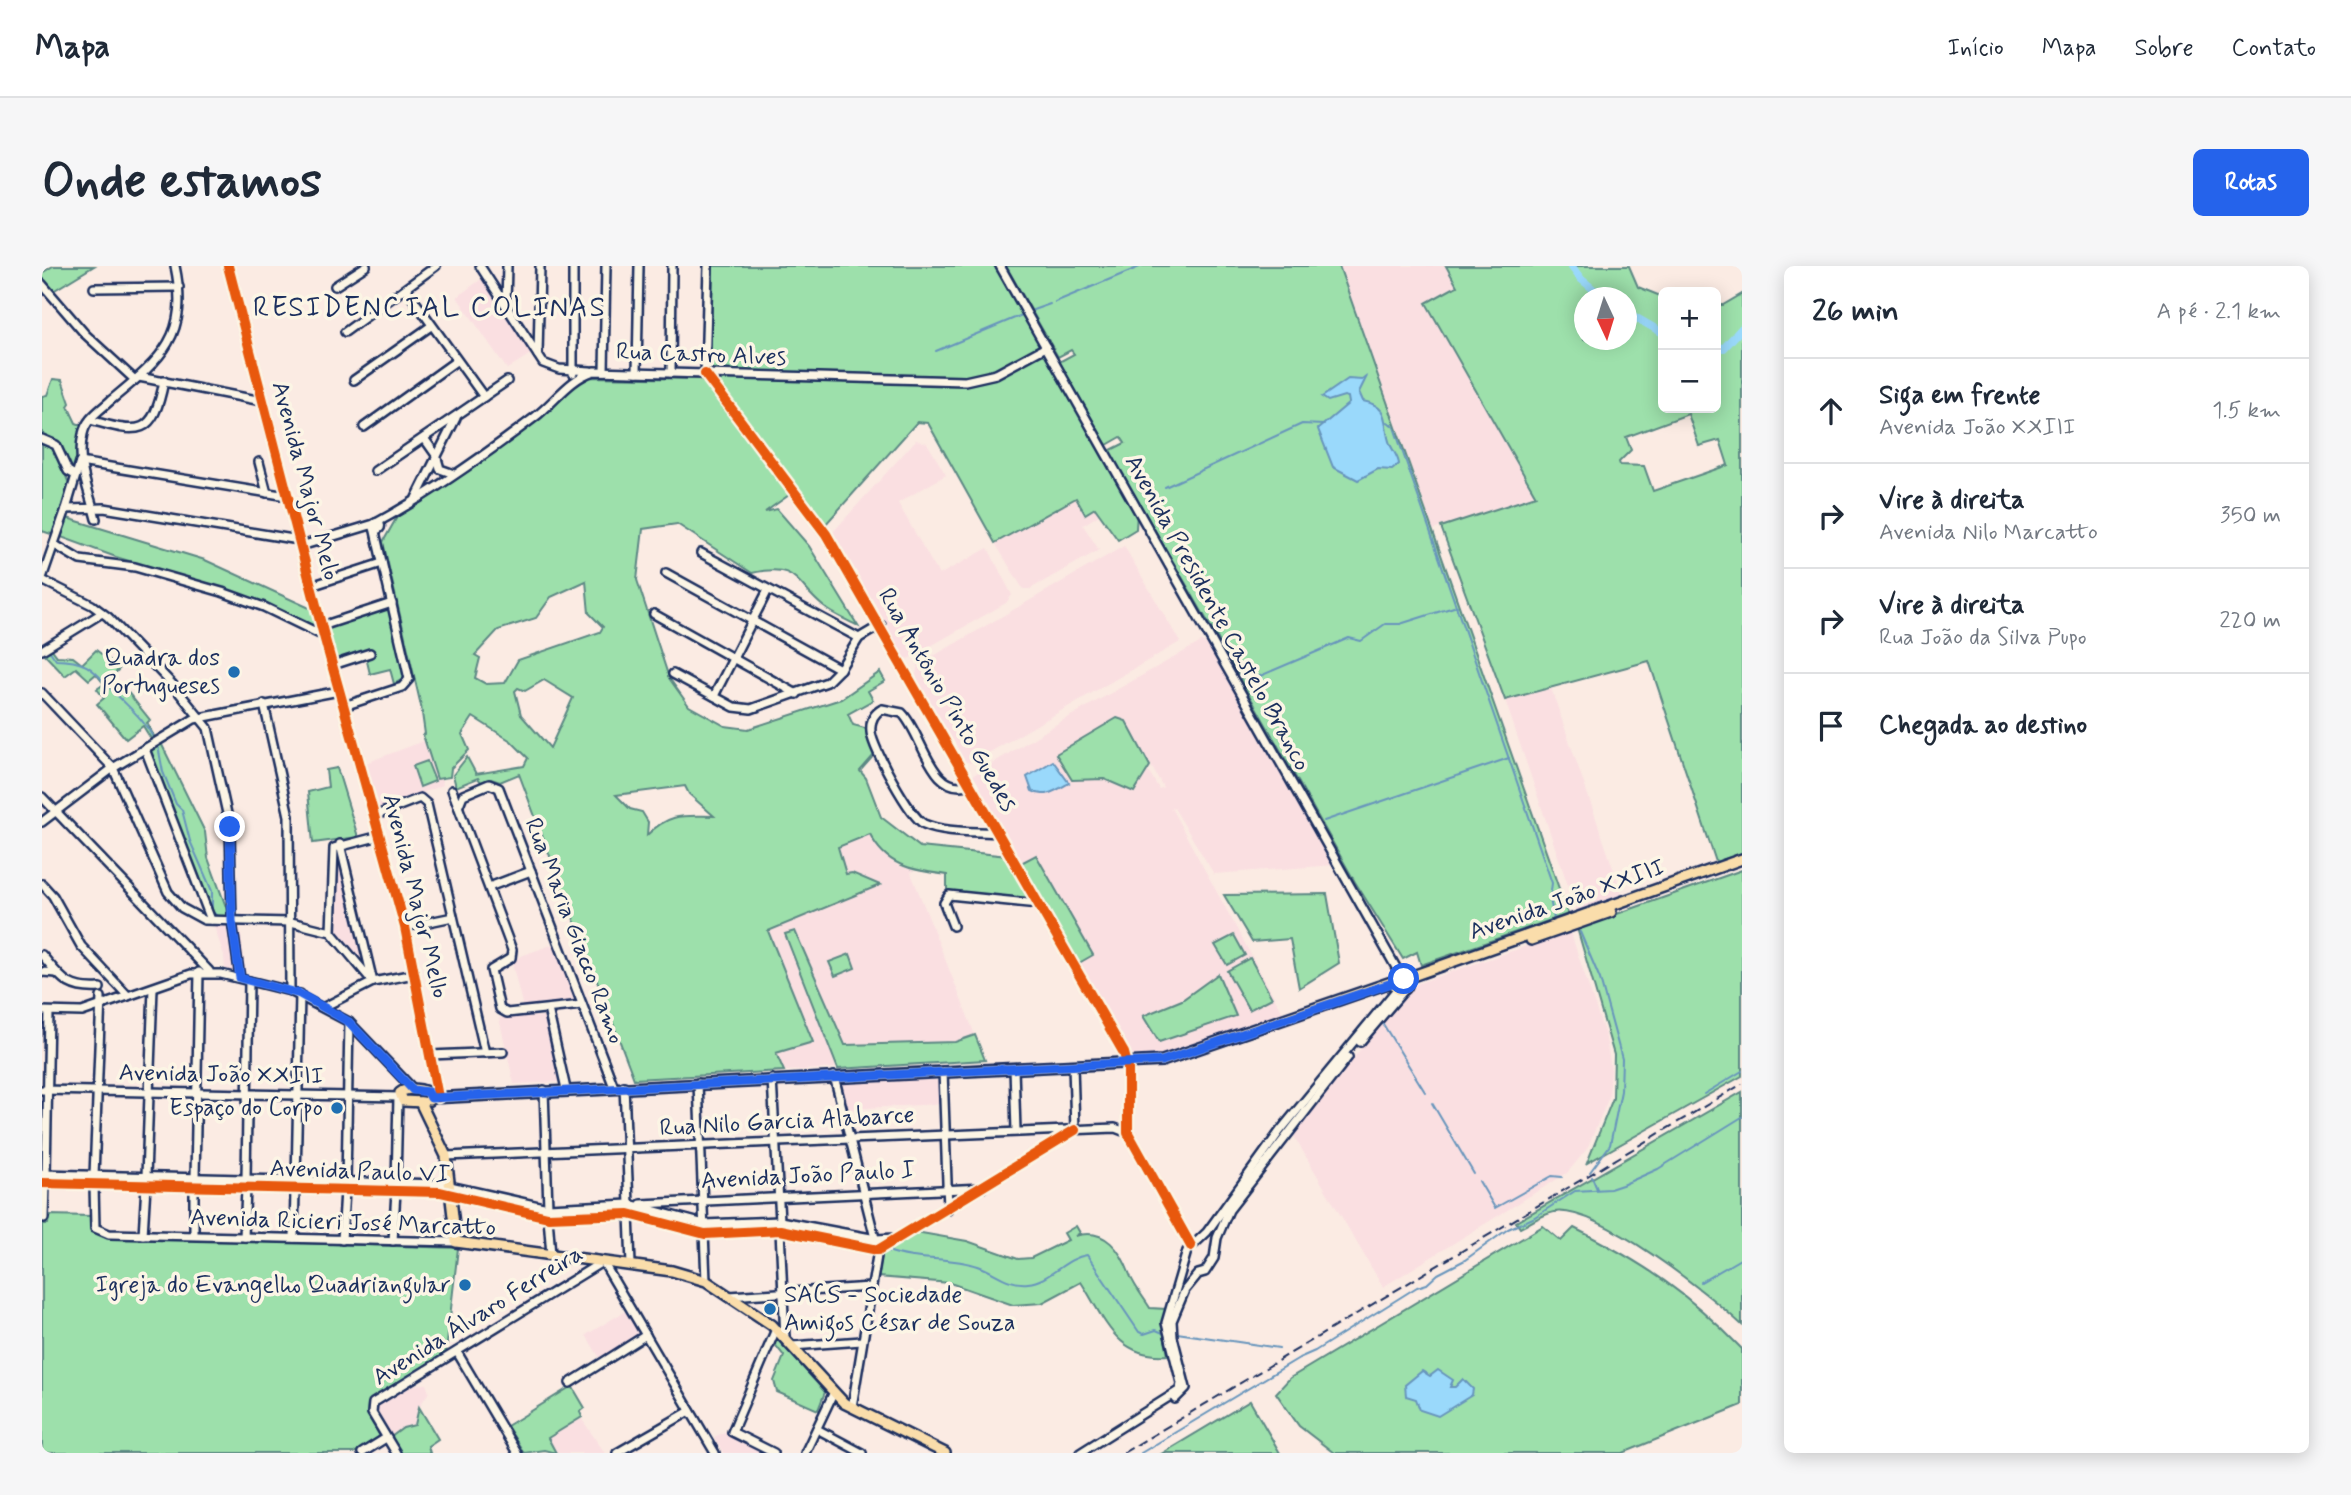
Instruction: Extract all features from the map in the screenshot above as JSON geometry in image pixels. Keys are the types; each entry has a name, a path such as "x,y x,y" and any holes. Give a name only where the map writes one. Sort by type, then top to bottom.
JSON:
{"main road":[{"name":"Avenida João XXIII","path":"1401,984 1742,859"},
{"name":"Avenida João XXIII","path":"430,1096 413,1090 400,1096 404,1101 430,1096 1177,1058 1360,993 1401,984 1742,865"},
{"path":"430,1096 430,1118 446,1156 456,1242"},
{"name":"Avenida Ricieri José Marcatto","path":"456,1242 686,1273 706,1281 776,1329 833,1394 852,1407 945,1453"}],"street":[{"path":"175,266 180,311 176,330 137,379 90,420 83,434 80,462 66,509 42,579 116,623 201,717 210,735 230,827 232,921 240,978"},
{"name":"Avenida Major Melo","path":"228,266 344,706"},
{"path":"335,286 366,266"},
{"path":"345,332 436,266"},
{"path":"481,266 547,366 594,371"},
{"path":"506,304 507,266"},
{"path":"538,356 540,266"},
{"path":"573,266 571,370 576,378"},
{"path":"604,371 607,266"},
{"path":"637,372 639,266"},
{"path":"671,373 672,266"},
{"path":"705,374 708,266"},
{"name":"Avenida Presidente Castelo Branco","path":"1000,266 1401,984"},
{"path":"42,284 85,334 137,379 163,381 262,401"},
{"path":"93,288 179,286"},
{"path":"406,289 456,362 484,397"},
{"path":"354,380 431,326"},
{"name":"Rua Castro Alves","path":"300,543 377,526 534,418 576,378 594,371 965,381 996,374 1046,347"},
{"path":"364,427 456,362"},
{"name":"Rua Antônio Pinto Guedes","path":"705,374 826,534 881,625 1127,1062"},
{"path":"90,420 121,428 141,427 156,414 163,381"},
{"path":"375,471 507,381"},
{"path":"415,500 456,417"},
{"path":"424,438 436,455 440,469 455,474"},
{"path":"42,439 56,445 68,471 75,475"},
{"path":"80,462 287,496"},
{"path":"80,462 96,519"},
{"path":"260,462 267,492"},
{"path":"66,509 93,507 300,543"},
{"path":"344,706 405,685 409,675 377,544 377,526"},
{"path":"55,545 80,560 135,567 222,592 264,607 324,636"},
{"path":"701,553 859,638"},
{"path":"311,586 382,563"},
{"path":"666,573 840,669"},
{"path":"714,696 768,590"},
{"path":"321,626 392,603"},
{"path":"42,650 102,613"},
{"path":"654,614 797,694"},
{"path":"673,674 744,710 797,694 827,681 840,669 859,638 881,625"},
{"path":"333,665 370,653"},
{"path":"42,822 113,768 201,717 339,691"},
{"path":"42,693 113,768 168,892 190,914 211,920 291,922 331,932 373,982"},
{"path":"264,704 289,816 290,991"},
{"name":"Avenida Major Mello","path":"344,706 405,927 430,1055 430,1096"},
{"path":"971,784 954,786 941,780 902,713 890,708 882,709 873,718 871,732 875,746 917,819 936,827 999,833"},
{"path":"145,749 211,920"},
{"name":"Rua Maria Giacco Ramo","path":"489,887 459,805 463,795 489,784 499,788 582,1005 619,1087 632,1205"},
{"path":"42,797 209,971"},
{"path":"374,816 423,799 427,804 485,1053"},
{"path":"331,932 333,853 340,845 380,836"},
{"path":"340,845 373,982"},
{"path":"531,871 489,887 513,950 510,958 491,970 500,1009 507,1013 582,1005"},
{"path":"42,884 53,896 74,937 128,996"},
{"path":"953,926 944,903 949,895 1039,904"},
{"path":"405,927 453,917"},
{"path":"42,955 57,974 75,988 101,990 116,984"},
{"path":"94,1180 103,970"},
{"path":"44,1218 46,1012 82,1012 199,972 209,971 300,994 324,1007 349,1022 413,1090"},
{"path":"42,972 57,974"},
{"path":"194,1235 199,972"},
{"path":"324,1007 373,982 415,974"},
{"path":"246,1179 249,981"},
{"path":"1183,1389 1166,1324 1193,1245 1207,1232 1280,1131 1401,984"},
{"path":"1183,1389 1172,1321 1180,1299 1198,1274 1205,1272 1214,1258 1224,1220 1248,1183 1401,984"},
{"path":"146,1177 153,988"},
{"path":"296,1181 300,994"},
{"path":"548,1009 566,1089"},
{"path":"342,1240 346,1186 349,1022"},
{"path":"430,1055 503,1052"},
{"path":"1127,1062 1128,1133 1193,1245"},
{"path":"878,1250 948,1210 1075,1130 1073,1065"},
{"path":"1014,1068 1016,1131"},
{"path":"943,1071 948,1210"},
{"path":"393,1241 399,1075"},
{"path":"834,1076 878,1250 852,1407"},
{"path":"772,1079 785,1338"},
{"path":"698,1083 706,1281"},
{"name":"Avenida João XXIII","path":"45,1090 297,1097 400,1096"},
{"path":"544,1090 548,1208"},
{"name":"Rua Nilo Garcia Alabarce","path":"446,1156 1016,1131 1115,1128 1128,1133"},
{"name":"Avenida Paulo VI","path":"94,1180 146,1177 246,1188 396,1187 449,1191 548,1208 632,1205 704,1224 780,1226 876,1240 905,1236"},
{"name":"Avenida Paulo VI","path":"44,1179 146,1185 246,1179 346,1186"},
{"name":"Avenida Ricieri José Marcatto","path":"94,1180 96,1230 109,1234 456,1242"},
{"path":"143,1235 146,1185"},
{"path":"244,1237 246,1188"},
{"name":"Avenida João Paulo I","path":"632,1205 983,1188"},
{"path":"294,1238 295,1189"},
{"name":"Avenida Paulo VI","path":"449,1191 548,1217 629,1214 705,1234 780,1226 878,1250"},
{"path":"629,1214 631,1265"},
{"path":"548,1217 551,1255"},
{"path":"1193,1245 1209,1245 1214,1258"},
{"path":"603,1262 715,1453"},
{"name":"Avenida Álvaro Ferreira","path":"386,1438 372,1413 373,1403 603,1262"},
{"path":"1185,1264 1198,1274"},
{"path":"729,1296 871,1287"},
{"path":"774,1453 732,1432 776,1329"},
{"path":"570,1383 646,1335"},
{"path":"792,1346 862,1341"},
{"path":"457,1352 517,1453"},
{"path":"1080,1453 1183,1389"},
{"path":"1088,1453 1183,1389"},
{"path":"805,1453 833,1394"},
{"path":"617,1453 690,1411"},
{"path":"817,1429 862,1453"},
{"path":"362,1453 386,1438 396,1453"}],"shaded area":[{"path":"1339,266 1522,266 1449,343 1536,496 1433,530"},
{"path":"484,277 532,353 507,369 457,297"},
{"path":"916,440 927,443 946,475 898,503 939,575 988,548 1012,595 1006,603 908,659 902,656 834,539 833,532"},
{"path":"1076,498 1095,508 1099,515 1083,525 1099,550 1030,589 1023,589 995,543"},
{"path":"1124,546 1180,642 971,763 963,761 915,678 918,665"},
{"path":"1201,642 1208,645 1335,865 1214,874 1174,808 1171,808 1284,1015 1166,1056 1133,1057 972,776 1060,722","holes":["1118,718 1126,721 1163,787 1159,789"]},
{"path":"1551,688 1622,894 1577,912 1505,700"},
{"path":"424,741 432,755 437,779 441,778 443,785 377,809 363,764"},
{"path":"870,834 878,849 897,865 914,870 911,873 985,1060 784,1071 776,1053 812,1042 733,952 846,873 837,847"},
{"path":"339,856 367,967 335,934"},
{"path":"213,924 240,925 246,975 225,970 224,955"},
{"path":"1570,931 1606,1038 1611,1070 1609,1097 1587,1149 1567,1173 1383,1287 1292,1133 1413,985"},
{"path":"554,944 574,1002 523,1008 512,963 521,956"},
{"path":"499,1018 546,1018 561,1082 514,1084"},
{"path":"934,1078 938,1081 939,1104 848,1109 842,1083"},
{"path":"627,1310 638,1334 601,1360 586,1335"},
{"path":"426,1384 429,1392 417,1410 415,1425 403,1428 391,1437 374,1406 407,1385"},
{"path":"581,1418 605,1453 556,1453 547,1438"},
{"path":"728,1430 735,1439 767,1453 723,1453 714,1437"}],"green space":[{"path":"53,266 94,266 53,291 42,279 42,273"},
{"path":"713,266 995,266 1137,512 1136,529 1118,540 1095,508 1085,514 1076,498 995,543 928,423 917,422 825,525 716,383 724,379 725,371 710,370"},
{"path":"1006,266 1339,266 1568,914 1421,965 1417,952 1403,959 1355,882 1240,679 1257,669 1255,666 1238,674 1109,451 1125,443 1121,437 1107,445 1059,362 1074,354 1071,350 1058,357"},
{"path":"1446,266 1629,266 1638,287 1658,295 1658,413 1721,413 1721,305 1742,294 1742,853 1716,862 1649,661 1505,700 1441,527 1536,496 1426,303 1457,286","holes":["1688,414 1699,446 1720,440 1728,465 1653,491 1644,466 1620,465 1619,462 1631,450 1626,437"]},
{"path":"590,377 699,379 708,386 789,495 765,512 777,509 809,546 858,626 824,607 787,573 767,570 752,573 677,524 643,529 637,580 669,678 689,706 725,726 748,729 841,699 880,672 885,681 868,691 873,700 848,714 853,725 865,728 875,754 860,771 866,778 881,817 920,847 1008,856 1032,901 947,891 947,875 912,869 892,860 884,854 870,834 838,847 846,874 852,873 880,885 768,931 813,1042 776,1053 784,1071 634,1079 519,774 500,782 491,779 481,782 478,778 456,787 453,775 467,757 476,774 524,766 528,758 511,741 473,717 462,734 469,750 451,768 450,777 437,779 423,735 421,706 383,542 397,517 548,411 577,384","holes":["586,581 589,613 603,627 600,632 518,660 505,683 486,684 475,678 480,658 475,655 498,630 536,618 551,597","544,680 573,698 550,748 521,715 515,691 518,688 525,691","685,786 689,794 714,816 678,817 663,822 647,835 648,822 642,812 630,809 616,795"]},
{"path":"53,379 62,380 70,403 68,406 76,423 81,425 77,462 72,470 59,442 42,435 42,396 47,395"},
{"path":"42,442 55,449 69,484 54,535 42,531"},
{"path":"67,518 205,560 314,610 319,628 251,598 116,557 61,537"},
{"path":"389,608 406,677 394,684 390,669 370,674 366,657 373,655 371,649 335,661 327,631 329,627"},
{"path":"51,648 57,656 73,657 82,664 96,650 120,668 109,680 122,693 126,690 150,720 147,723 156,740 153,742 143,726 126,739 97,704 104,698 97,689 104,684 96,674 89,680 76,668 65,676 44,654"},
{"path":"1117,718 1126,721 1150,766 1134,792 1104,779 1072,780 1056,754"},
{"path":"161,743 205,832 208,858 229,915 225,919 213,918 148,750"},
{"path":"427,761 435,781 420,787 413,766"},
{"path":"337,768 358,837 313,843 308,792 328,787 326,770"},
{"path":"1036,855 1093,955 1079,963 1021,863"},
{"path":"1742,870 1742,1076 1587,1163 1613,1098 1614,1055 1577,928"},
{"path":"1327,894 1339,963 1299,988 1290,939 1252,942 1224,895"},
{"path":"795,931 845,1045 955,1042 975,1035 985,1060 838,1069 785,934"},
{"path":"1234,935 1245,955 1227,965 1215,945"},
{"path":"850,954 855,968 835,976 829,962"},
{"path":"1250,958 1272,998 1249,1010 1227,971"},
{"path":"1218,974 1236,1016 1159,1042 1143,1016 1182,1000"},
{"path":"1742,1092 1742,1325 1680,1274 1597,1222 1573,1214 1554,1212 1520,1228 1516,1222"},
{"path":"49,1215 91,1216 92,1225 117,1237 458,1248 446,1352 368,1403 367,1414 380,1436 354,1453 42,1453 42,1224 48,1224"},
{"path":"1076,1226 1080,1233 1075,1236 1095,1235 1111,1243 1150,1308 1166,1309 1162,1325 1168,1355 1150,1355 1124,1343 1105,1322 1081,1282 1042,1303 1013,1305 950,1283 878,1277 882,1254 916,1232 967,1241 1018,1259 1031,1258 1068,1240 1064,1233"},
{"path":"1543,1226 1561,1241 1574,1228 1599,1241 1644,1267 1703,1311 1742,1349 1742,1405 1623,1453 1334,1453 1299,1426 1276,1393 1290,1378"},
{"path":"777,1338 825,1392 818,1410 777,1392 774,1381 784,1356 773,1342"},
{"path":"572,1386 585,1408 580,1412 582,1417 548,1438 556,1453 544,1450 524,1453 507,1426"},
{"path":"1250,1401 1280,1453 1163,1453"},
{"path":"419,1407 438,1439 428,1446 430,1453 400,1453 391,1437 403,1428 415,1425"}],"water":[{"path":"1367,376 1359,392 1363,401 1378,407 1382,412 1390,444 1399,464 1392,470 1378,469 1358,480 1333,467 1318,429 1349,403 1348,397 1344,396 1328,401 1322,397 1348,379 1362,380"},
{"path":"1053,761 1069,783 1046,794 1032,791 1027,777"},
{"path":"148,1182 395,1186 395,1189"},
{"path":"1438,1370 1453,1380 1450,1387 1455,1387 1463,1379 1473,1389 1472,1395 1438,1416 1420,1410 1416,1399 1406,1396 1405,1385 1422,1371 1430,1376"}],"waterway":[{"path":"1055,302 1142,266"},
{"path":"1571,266 1591,287"},
{"path":"1033,310 1050,304"},
{"path":"936,351 1022,315"},
{"path":"1637,318 1658,330"},
{"path":"1721,348 1742,328"},
{"path":"1388,422 1394,427 1552,883 1550,899 1554,919"},
{"path":"1165,487 1302,424 1324,425"},
{"path":"1246,682 1349,638 1361,641 1385,624 1400,624 1457,606"},
{"path":"49,650 56,660 79,663 93,671 138,716 154,739"},
{"path":"158,746 163,772 176,804 182,810 190,841 212,891 212,911 218,917"},
{"path":"1324,821 1509,758"},
{"path":"1580,932 1600,979 1622,1059 1621,1091 1610,1145 1590,1172"},
{"path":"1383,1024 1425,1092"},
{"path":"1704,1094 1742,1071"},
{"path":"1432,1103 1474,1174"},
{"path":"1141,1453 1315,1351 1417,1287 1427,1284 1508,1229 1533,1218 1575,1191 1610,1189 1622,1185 1658,1169 1742,1117"},
{"path":"1479,1181 1495,1208 1552,1176 1562,1177"},
{"path":"1592,1177 1597,1189"},
{"path":"888,1251 910,1257 967,1263 1021,1283 1036,1281 1072,1260 1087,1255 1139,1332 1144,1334 1156,1330 1163,1333"},
{"path":"1701,1282 1742,1258"},
{"path":"1177,1333 1279,1348"}],"railway":[{"path":"1123,1453 1742,1084"}],"cycle path":[{"path":"228,266 324,636 405,927 438,1097"},
{"path":"705,374 826,534 1124,1053 1128,1068 1128,1133 1191,1246"},
{"path":"42,1183 440,1192 548,1217 629,1214 705,1234 780,1230 878,1250 1075,1130"}],"place":[{"name":"Quadra dos Portugueses","path":"234,672"},
{"name":"Espaço do Corpo","path":"337,1108"},
{"name":"Igreja do Evangelho Quadriangular","path":"465,1285"},
{"name":"SACS - Sociedade Amigos César de Souza","path":"770,1309"}],"district":[{"name":"RESIDENCIAL COLINAS","path":"430,308"}],"route":[{"path":"230,827 232,921 240,978 300,994 349,1022 361,1031 413,1090 428,1092 431,1098 513,1091 1162,1061 1279,1023 1399,978 1404,979"}]}
